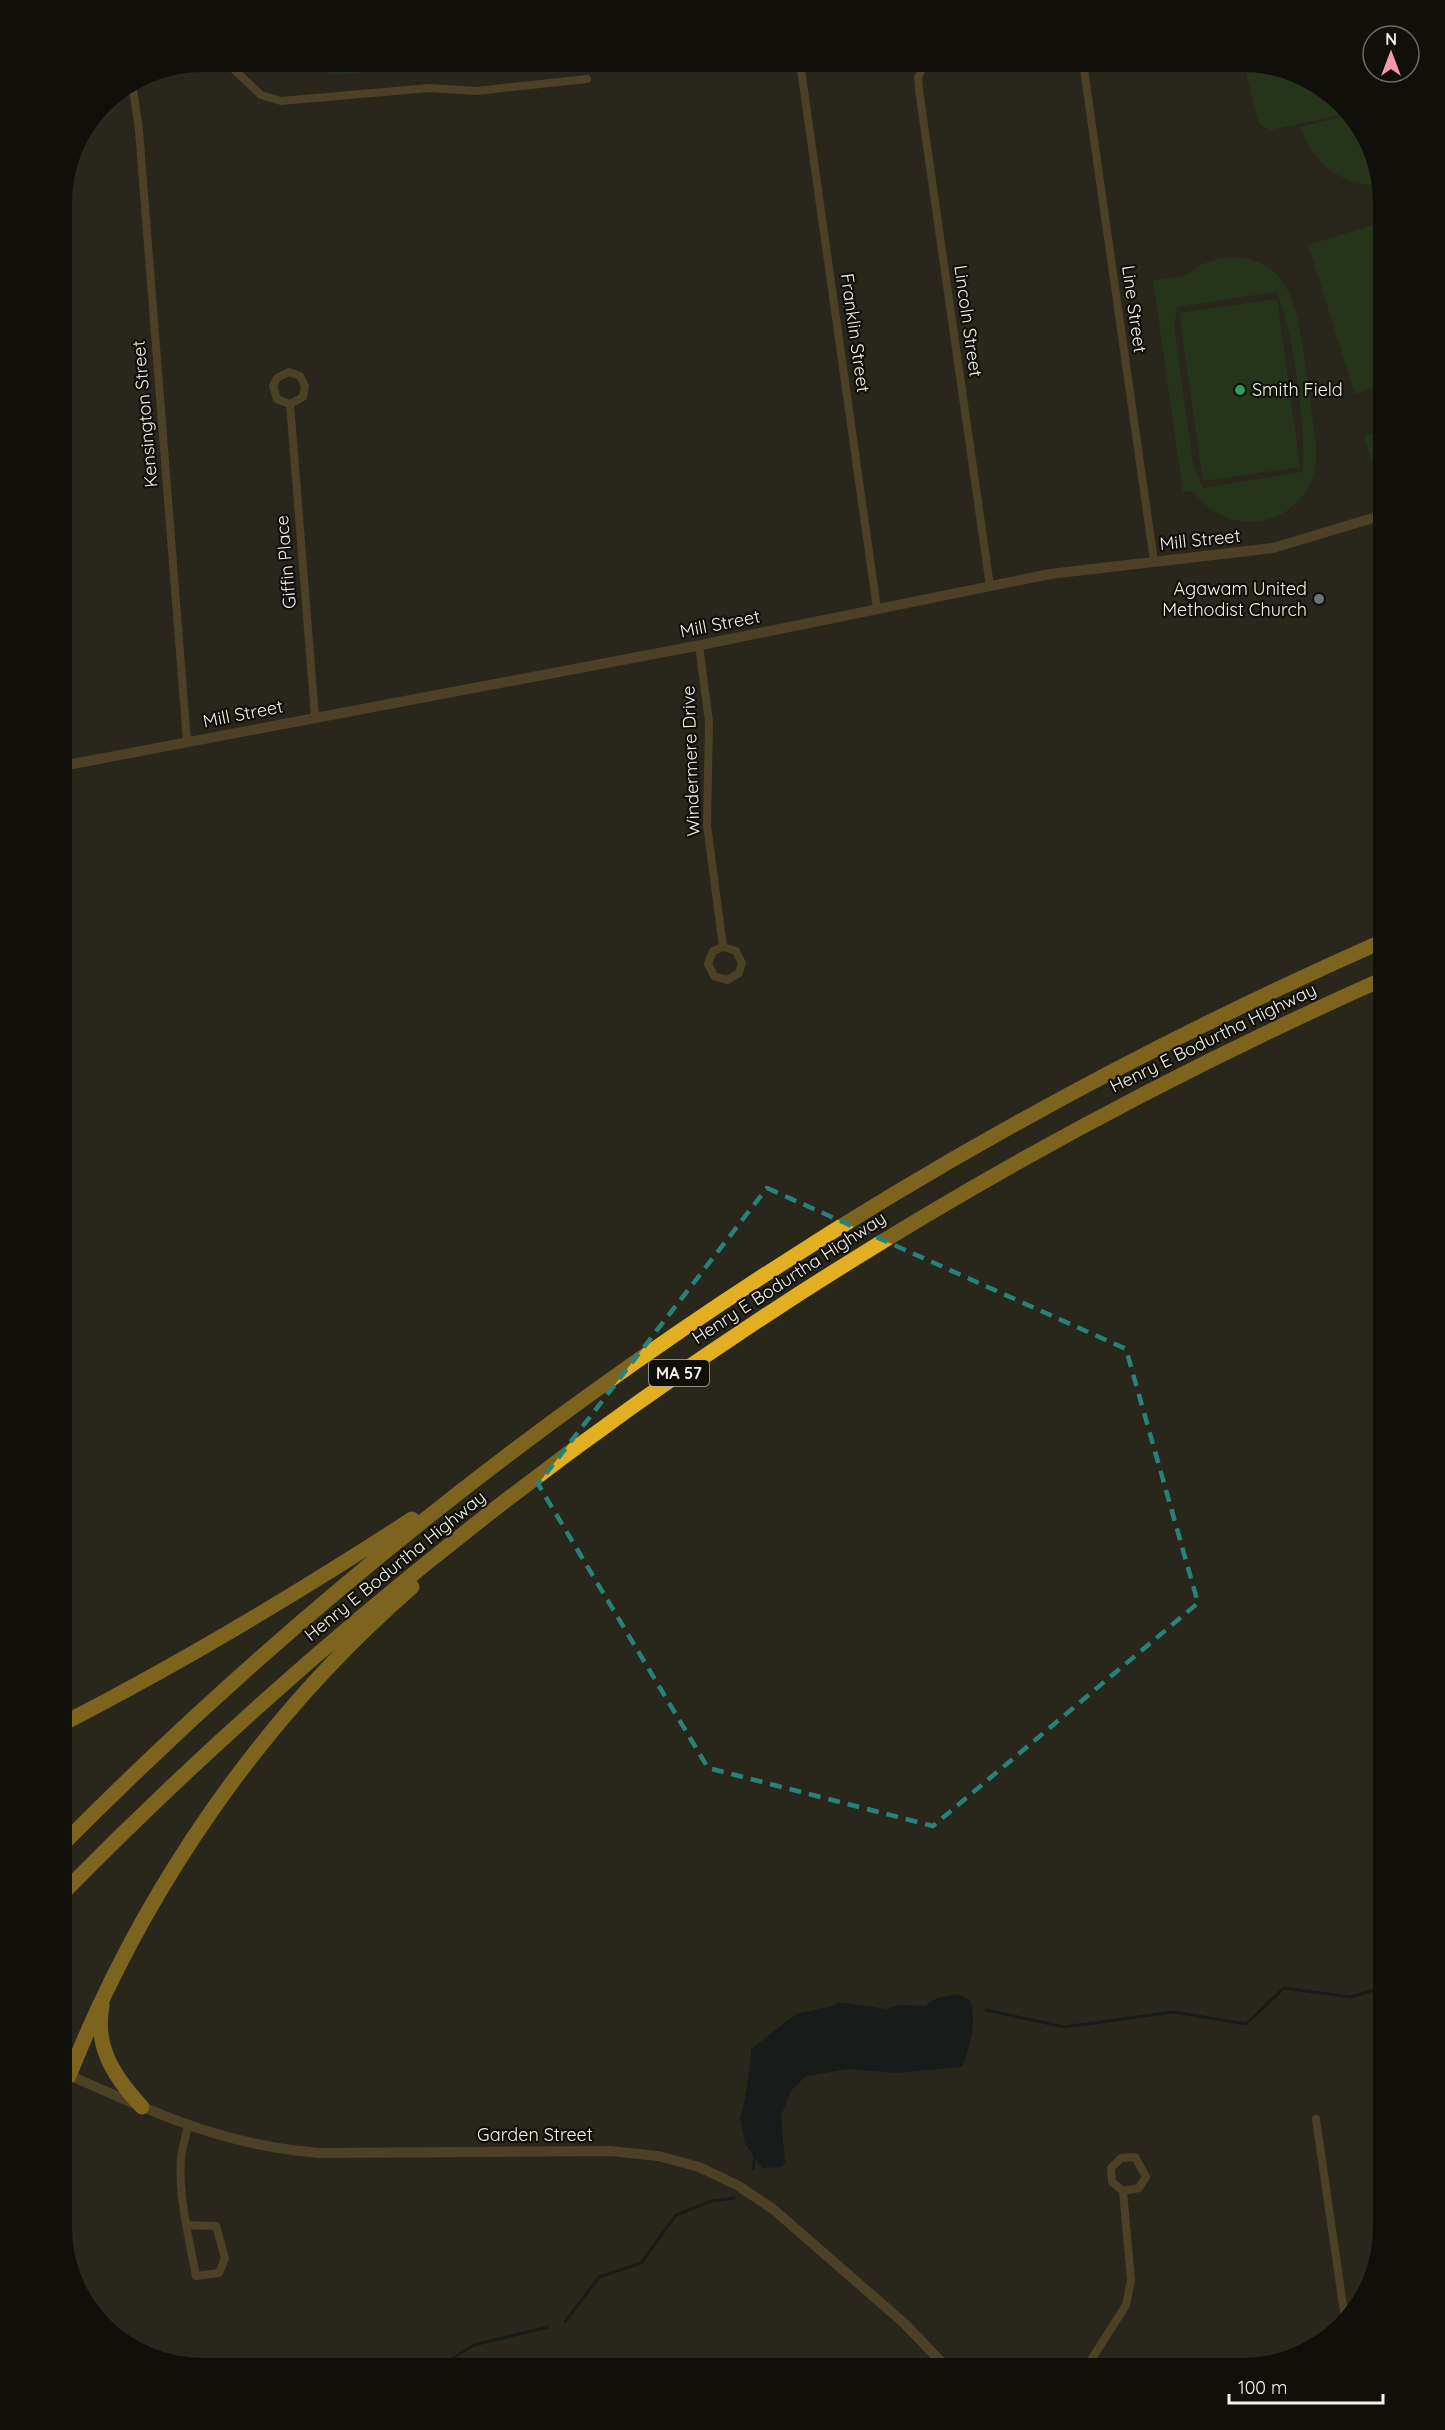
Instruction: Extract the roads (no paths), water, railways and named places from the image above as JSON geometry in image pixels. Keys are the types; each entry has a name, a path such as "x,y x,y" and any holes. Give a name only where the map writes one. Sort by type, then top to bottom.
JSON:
{"highway":[{"name":"Henry E Bodurtha Highway","path":"72,1835 206,1707 291,1630 378,1557 500,1462 715,1306 916,1180 1147,1052 1373,946"},
{"name":"Henry E Bodurtha Highway","path":"72,1884 230,1732 322,1650 432,1558 583,1442 768,1312 954,1197 1160,1084 1373,984"},
{"path":"72,2059 112,1975 190,1845 247,1762 299,1698 337,1657 400,1598 583,1442"},
{"path":"72,1719 162,1672 275,1606 500,1462"},
{"path":"112,1975 101,2011 102,2042 115,2076 142,2107"}],"street":[{"path":"237,72 261,95 281,101 439,88 476,91 587,79"},
{"name":"Franklin Street","path":"801,72 877,609"},
{"name":"Lincoln Street","path":"920,72 918,78 919,90 990,586"},
{"name":"Line Street","path":"1084,72 1154,561"},
{"name":"Kensington Street","path":"133,92 139,130 187,742"},
{"name":"Giffin Place","path":"290,404 315,717"},
{"name":"Mill Street","path":"72,764 699,645 1074,569 1210,558 1273,548 1373,518"},
{"name":"Windermere Drive","path":"699,645 709,722 707,825 723,947"},
{"path":"723,947 736,951 742,963 739,973 728,980 717,978 709,968 711,954 723,947"},
{"name":"Garden Street","path":"72,2077 188,2125 240,2142 297,2151 610,2151 658,2156 699,2167 737,2186 772,2208 897,2317 937,2358"},
{"path":"1316,2119 1344,2310"},
{"path":"187,2225 216,2226 225,2258 219,2273 196,2276 187,2225 181,2158 188,2125"},
{"path":"1092,2358 1126,2305 1131,2280 1122,2191 1112,2182 1111,2168 1121,2158 1135,2157 1146,2176 1139,2188 1122,2191"}],"waterway":[{"path":"986,2010 1064,2027 1173,2012 1246,2024 1284,1988 1351,1997 1373,1990"},
{"path":"753,2169 755,2156"},
{"path":"565,2322 599,2277 641,2263 676,2215 711,2201 734,2198"},
{"path":"453,2358 474,2345 548,2327"}],"place":[{"name":"Smith Field","path":"1240,390"},
{"name":"Agawam United Methodist Church","path":"1319,599"}]}
